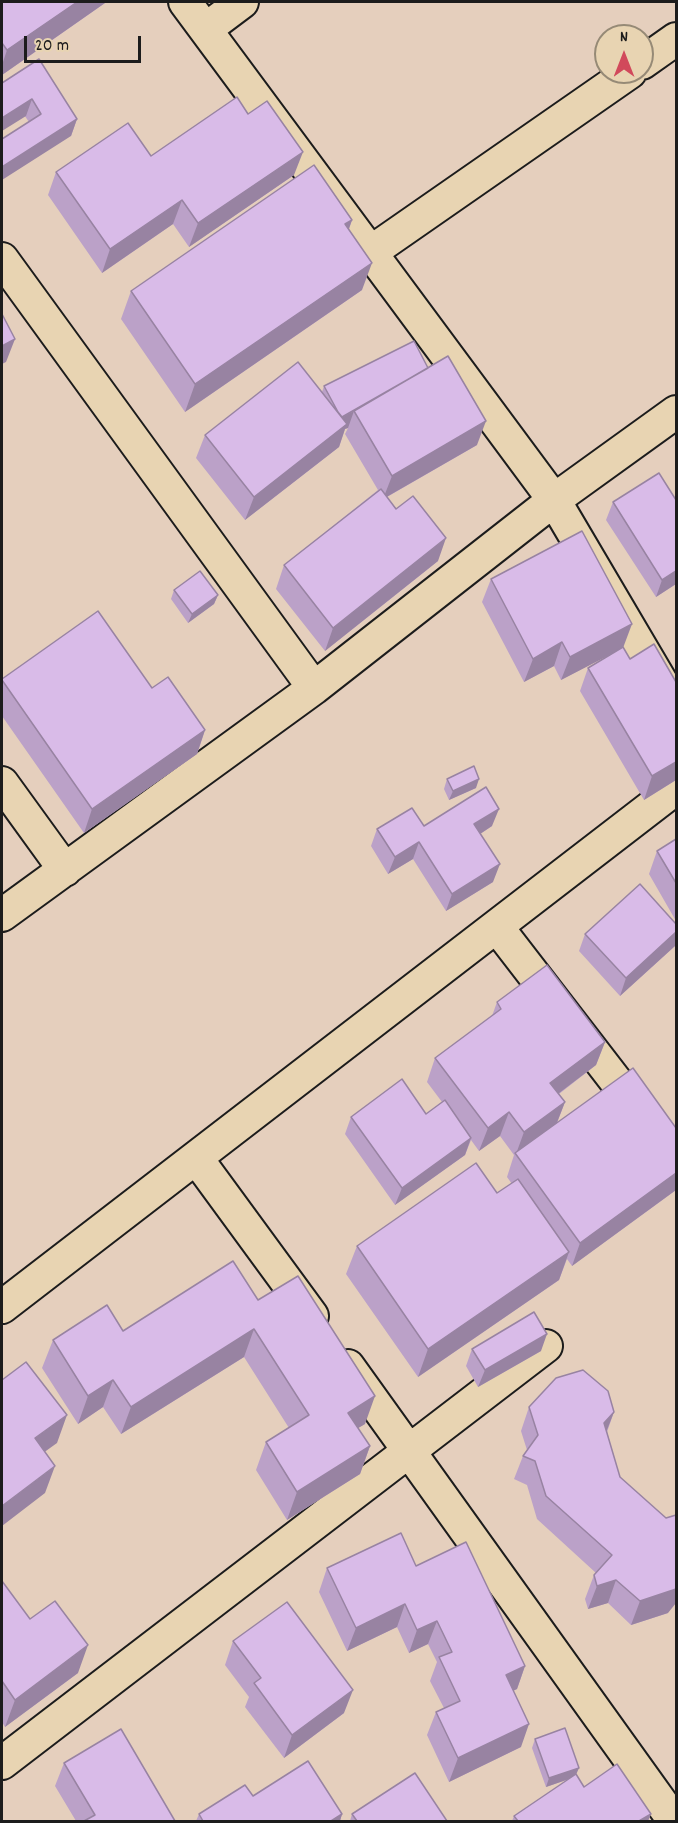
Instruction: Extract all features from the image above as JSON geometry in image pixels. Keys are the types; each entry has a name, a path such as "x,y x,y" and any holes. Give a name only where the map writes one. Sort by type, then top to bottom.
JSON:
{"street":[{"path":"185,2 554,500 676,707"},
{"path":"206,29 243,2"},
{"path":"654,55 676,39"},
{"path":"371,252 613,84"},
{"path":"2,259 314,688"},
{"path":"2,915 314,688 554,500 676,412"},
{"path":"2,783 65,870"},
{"path":"2,1307 676,788"},
{"path":"497,927 676,1159"},
{"path":"197,1159 410,1450 675,1821"},
{"path":"2,1763 546,1346"}],"building":[{"path":"2,2 77,2 7,50 2,43"},
{"path":"39,59 77,119 2,167 2,139 41,114 32,99 2,118 2,83"},
{"path":"237,97 248,114 267,101 303,152 198,223 182,200 110,249 56,172 128,123 151,156"},
{"path":"314,165 352,220 345,224 372,263 195,384 131,291"},
{"path":"2,314 15,339 2,346"},
{"path":"414,341 428,368 342,417 324,386"},
{"path":"448,356 486,421 392,476 354,411"},
{"path":"298,362 347,424 254,497 205,435"},
{"path":"659,473 676,500 676,571 662,580 613,502"},
{"path":"381,489 396,509 413,496 446,538 333,628 284,565"},
{"path":"582,531 632,624 570,657 562,642 533,659 491,579"},
{"path":"200,571 218,595 192,614 174,590"},
{"path":"98,611 152,688 168,677 205,730 92,809 2,679"},
{"path":"654,644 676,682 676,762 652,776 588,668 623,647 630,659"},
{"path":"474,766 479,779 453,791 447,779"},
{"path":"486,787 499,809 474,824 500,864 452,894 419,842 395,857 377,829 412,808 424,826"},
{"path":"676,839 676,883 657,851"},
{"path":"640,884 676,924 676,932 626,978 585,934"},
{"path":"547,965 605,1042 550,1083 565,1102 524,1132 509,1112 488,1128 435,1058 501,1009 497,1002"},
{"path":"633,1068 676,1128 676,1173 580,1243 515,1153"},
{"path":"402,1079 426,1114 445,1100 471,1138 402,1188 351,1117"},
{"path":"476,1163 497,1193 518,1179 569,1252 428,1349 357,1246"},
{"path":"233,1261 258,1300 298,1276 375,1396 348,1413 370,1446 297,1492 266,1442 309,1415 254,1329 131,1407 113,1380 88,1396 53,1340 107,1305 123,1331"},
{"path":"534,1312 547,1334 485,1370 472,1349"},
{"path":"26,1362 67,1415 35,1438 55,1466 2,1506 2,1380"},
{"path":"583,1370 608,1391 614,1412 604,1423 620,1477 666,1518 676,1515 676,1589 640,1601 616,1580 597,1586 594,1575 612,1555 546,1496 535,1461 523,1456 538,1435 529,1407 556,1378"},
{"path":"401,1533 416,1566 466,1542 525,1666 506,1675 529,1724 458,1758 436,1712 460,1701 439,1657 452,1652 437,1621 417,1630 405,1604 356,1628 327,1568"},
{"path":"2,1581 30,1619 55,1601 88,1645 15,1700 2,1681"},
{"path":"287,1602 353,1690 292,1735 254,1683 261,1678 233,1641"},
{"path":"565,1728 579,1768 549,1778 535,1739"},
{"path":"121,1729 175,1821 84,1821 95,1815 64,1763"},
{"path":"308,1761 342,1814 331,1821 203,1821 199,1814 245,1785 253,1796"},
{"path":"617,1764 651,1814 639,1821 518,1821 514,1816 576,1774 584,1787"},
{"path":"415,1773 447,1821 357,1821 352,1814"}]}
